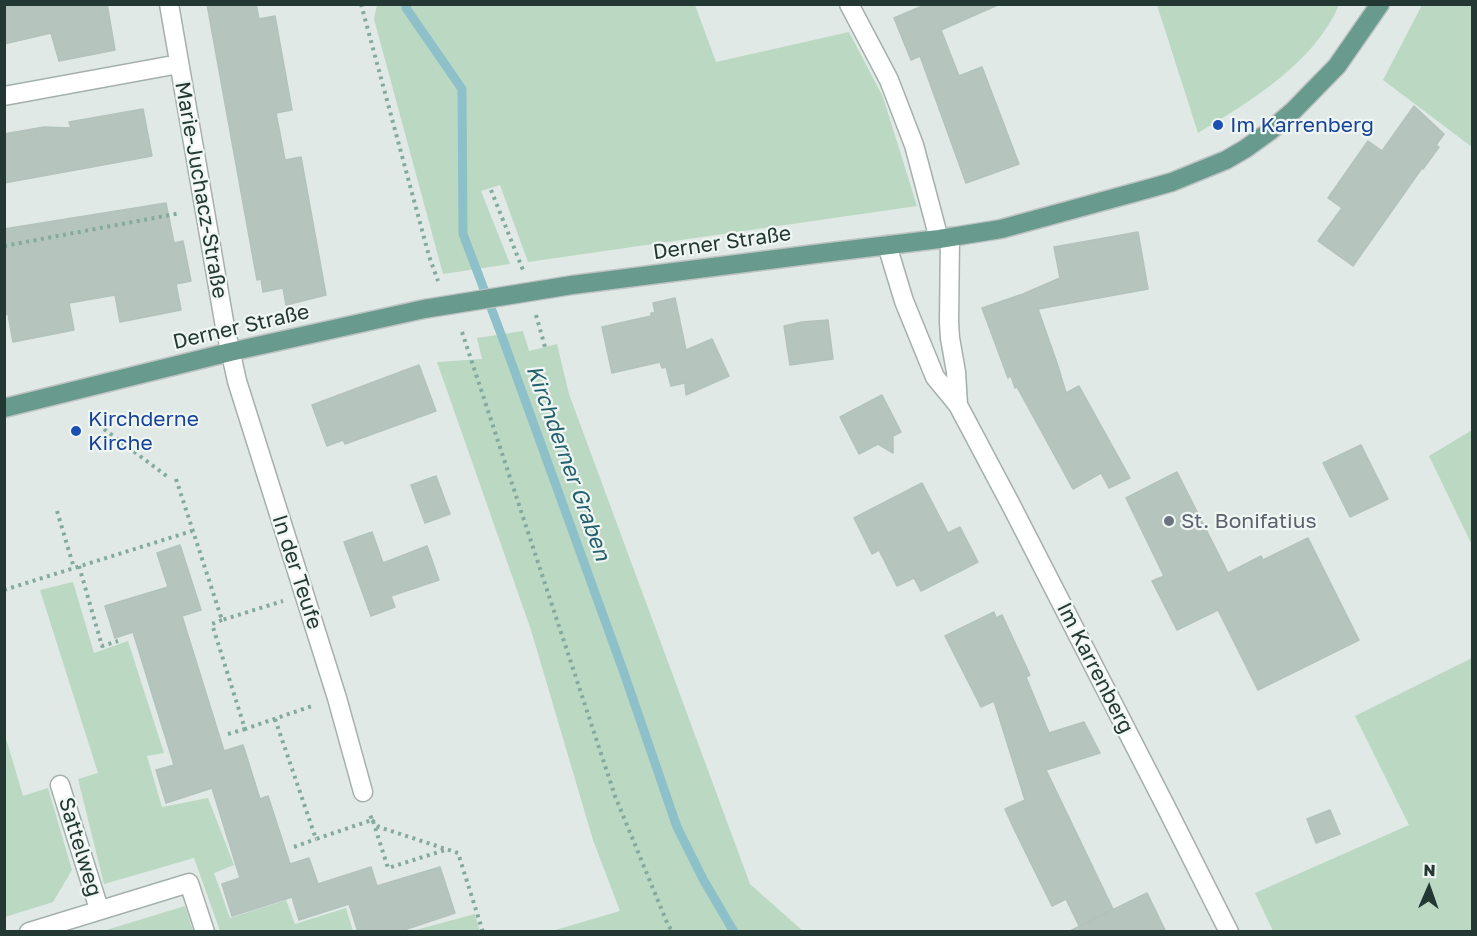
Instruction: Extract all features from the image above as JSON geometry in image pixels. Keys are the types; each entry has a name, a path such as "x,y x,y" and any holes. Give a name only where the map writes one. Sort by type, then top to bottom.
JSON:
{"main road":[{"name":"Derner Straße","path":"4,408 230,352 424,309 572,285 1001,229 1172,182 1226,160 1270,131 1337,66 1380,4"}],"street":[{"name":"Marie-Juchacz-Straße","path":"169,4 230,352"},
{"name":"Im Karrenberg","path":"849,4 889,80 914,145 945,238 950,338 956,372 958,405"},
{"name":"Marie-Juchacz-Straße","path":"4,96 179,64"},
{"name":"Im Karrenberg","path":"887,245 904,301 935,377 958,405 1229,932"},
{"name":"In der Teufe","path":"230,352 237,381 337,699 363,792"},
{"name":"Sattelweg","path":"60,785 99,909"},
{"name":"Sattelweg","path":"29,932 189,883 205,932"}],"path":[{"path":"361,4 429,256 438,281"},
{"path":"491,190 523,268 522,294 545,347"},
{"path":"4,246 204,209"},
{"path":"462,332 615,796 668,925 674,932"},
{"path":"92,420 168,477"},
{"path":"176,479 222,620"},
{"path":"57,511 102,646 118,641"},
{"path":"4,590 192,531"},
{"path":"245,729 212,624 305,594"},
{"path":"228,734 337,699"},
{"path":"275,719 316,839"},
{"path":"363,792 388,868 446,849"},
{"path":"294,847 372,820"},
{"path":"372,820 380,827 458,854 483,932"}],"green space":[{"path":"1157,4 1339,5 1328,26 1297,63 1259,94 1198,133"},
{"path":"377,5 695,5 716,62 849,32 883,97 917,206 528,262 500,185 481,191 510,264 443,274 374,19"},
{"path":"1422,5 1472,5 1472,147 1383,80"},
{"path":"523,331 529,351 557,344 569,394 750,884 803,931 552,931 620,911 593,840 531,630 437,362 482,359 477,338"},
{"path":"1472,430 1472,545 1429,456"},
{"path":"73,582 94,653 128,641 164,753 147,756 162,807 208,798 234,865 214,873 230,918 286,900 295,924 346,908 353,931 220,931 194,858 104,884 78,779 98,773 40,590"},
{"path":"1472,658 1472,931 1273,931 1255,893 1409,825 1355,716"},
{"path":"5,735 23,796 48,788 72,870 53,902 5,917"},
{"path":"185,906 193,931 103,931"},
{"path":"475,914 480,931 412,931"}],"building":[{"path":"4,4 107,4 115,50 59,61 51,33 4,44"},
{"path":"207,4 256,4 259,19 275,16 292,110 276,113 285,160 301,157 326,295 286,305 283,288 263,292 261,279 257,280"},
{"path":"927,4 1000,4 941,30 959,76 982,67 1019,164 966,183 920,56 911,60 894,18"},
{"path":"1414,106 1444,134 1436,145 1439,147 1353,266 1318,241 1342,208 1328,198 1368,141 1382,151"},
{"path":"143,109 152,156 4,183 4,134 44,127 71,128 69,122"},
{"path":"166,203 174,243 183,241 191,281 176,284 181,310 120,322 115,295 69,303 74,330 13,342 8,314 4,315 4,229"},
{"path":"1138,232 1148,289 1038,309 1066,393 1079,386 1130,478 1109,488 1101,473 1073,489 1017,387 1015,388 1011,376 1008,378 982,308 1060,278 1054,247"},
{"path":"675,298 686,350 712,339 729,376 686,395 685,383 671,386 666,367 662,368 660,362 612,373 602,327 651,316 651,313 655,313 653,303"},
{"path":"828,320 833,359 790,365 784,326"},
{"path":"419,365 436,411 345,444 343,440 327,446 312,405"},
{"path":"882,395 901,432 893,436 893,453 878,444 859,454 840,417"},
{"path":"1361,445 1388,499 1350,517 1323,463"},
{"path":"1177,472 1228,573 1261,556 1263,560 1308,538 1359,640 1258,690 1218,610 1177,630 1152,581 1164,576 1126,498"},
{"path":"436,476 450,514 425,523 411,485"},
{"path":"922,483 948,533 960,527 978,562 921,591 914,578 897,586 879,550 872,554 854,518"},
{"path":"372,532 383,563 427,546 439,580 391,596 395,607 371,616 344,542"},
{"path":"180,545 201,610 182,616 224,751 243,745 260,799 268,796 290,864 309,858 318,884 371,867 377,886 440,867 455,913 398,932 358,932 349,904 299,920 292,897 232,916 222,884 240,878 212,788 166,803 156,770 174,765 133,632 115,638 105,606 168,587 157,553"},
{"path":"994,612 996,618 1002,615 1030,675 1026,677 1049,733 1084,722 1100,753 1046,770 1113,909 1079,926 1066,899 1052,906 1015,831 1005,809 1025,800 994,701 981,707 945,636"},
{"path":"1330,810 1340,834 1316,843 1307,819"},
{"path":"1147,893 1166,932 1068,932"}],"waterway":[{"name":"Kirchderner Graben","path":"407,4 406,8 462,89 463,234 624,673 677,827 703,879 734,932"}],"place":[{"name":"Im Karrenberg","path":"1218,125"},
{"name":"Kirchderne Kirche","path":"76,431"},
{"name":"St. Bonifatius","path":"1169,521"}]}
